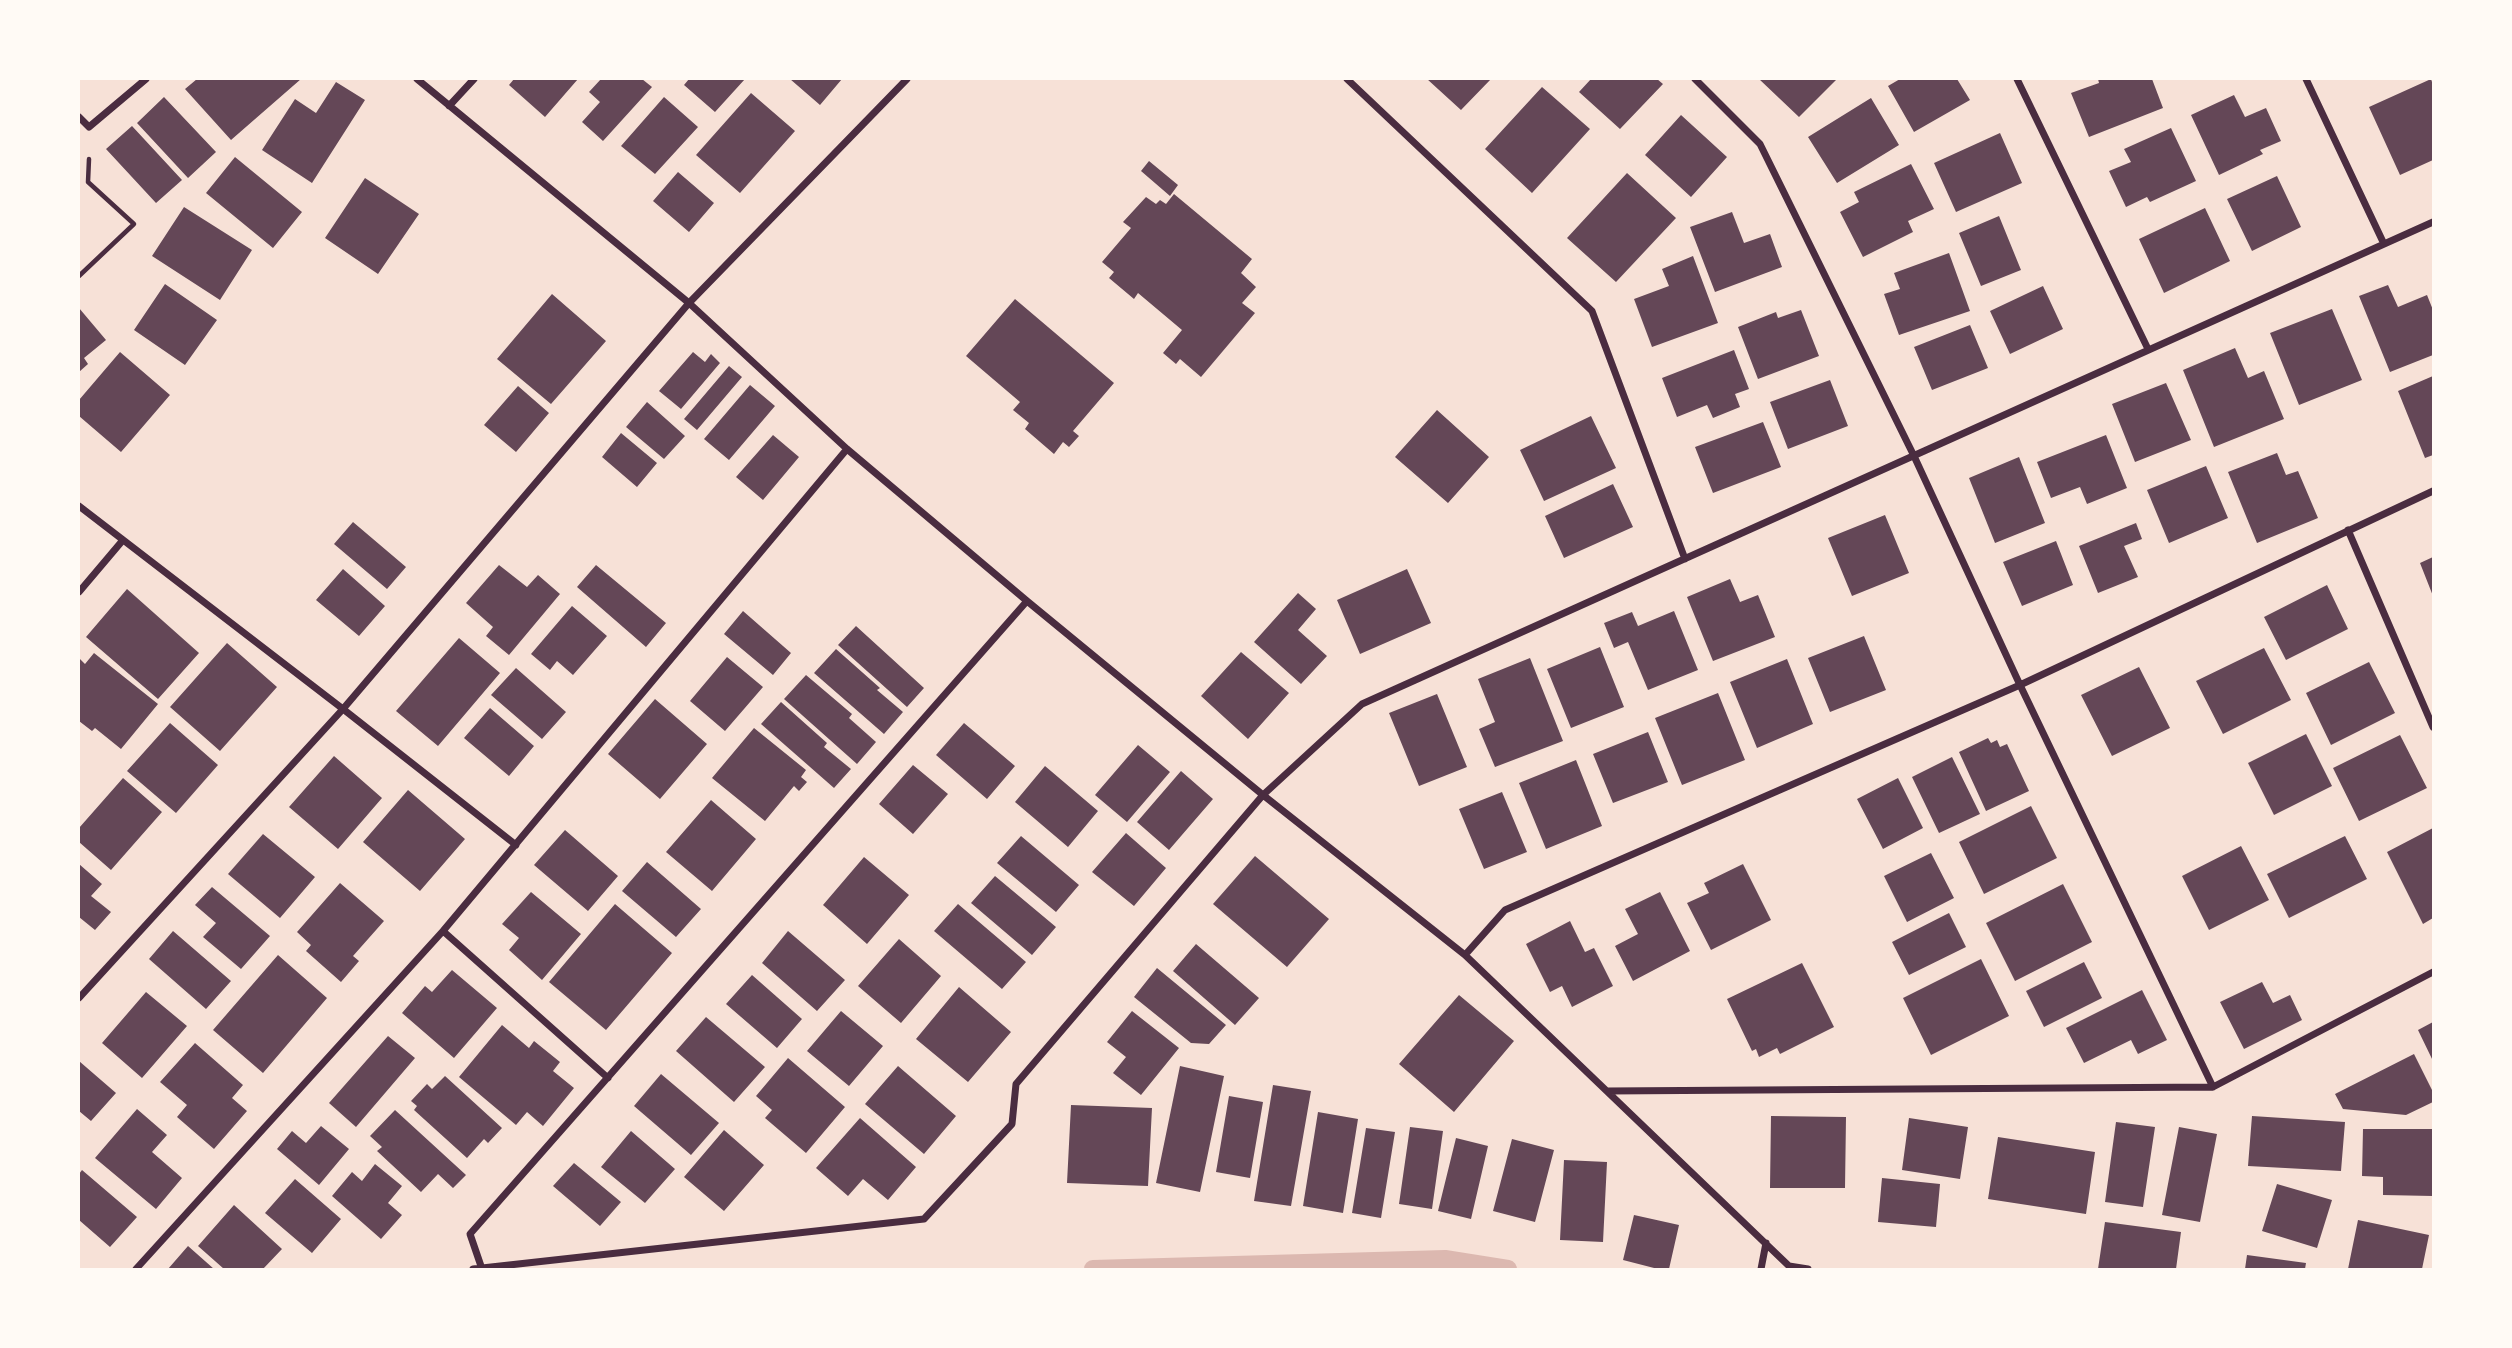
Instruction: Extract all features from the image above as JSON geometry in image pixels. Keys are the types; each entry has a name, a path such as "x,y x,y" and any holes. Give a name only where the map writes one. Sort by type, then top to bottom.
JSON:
{"street":[{"path":"79,117 89,127 146,79"},
{"path":"417,79 689,303 847,449 1027,601 1263,795 1465,955 1789,1266 1808,1269"},
{"path":"449,106 474,79"},
{"path":"79,998 343,709 689,303 907,79"},
{"path":"1347,79 1592,312 1685,559"},
{"path":"1695,79 1760,144 1914,456 2020,685 2213,1087"},
{"path":"2017,79 2148,349"},
{"path":"2306,79 2384,244"},
{"path":"1027,601 470,1234 479,1269 923,1219 1012,1124 1016,1084 1263,795 1362,704 2433,222"},
{"path":"135,1269 443,931 847,449"},
{"path":"1465,955 1505,910 2020,685 2433,491"},
{"path":"79,506 516,845"},
{"path":"2348,530 2433,727"},
{"path":"79,592 123,540"},
{"path":"443,931 608,1078"},
{"path":"1606,1091 2213,1087 2433,972"},
{"path":"1761,1269 1766,1243"}],"path":[{"path":"79,276 134,224 88,182 89,127"}],"building":[{"path":"197,79 301,79 231,140 185,89"},
{"path":"514,79 578,79 545,117 509,85"},
{"path":"601,79 642,79 652,87 603,141 582,122 600,102 589,92"},
{"path":"689,79 745,79 715,112 684,85"},
{"path":"790,79 842,79 820,105"},
{"path":"1427,79 1491,79 1461,110"},
{"path":"1591,79 1657,79 1663,84 1620,129 1579,92"},
{"path":"1759,79 1837,79 1799,117"},
{"path":"1900,79 1957,79 1970,100 1914,132 1888,86"},
{"path":"2098,79 2152,79 2163,108 2089,137 2071,93 2099,83"},
{"path":"2431,79 2433,160 2400,175 2369,107"},
{"path":"336,82 365,100 312,183 262,150 295,99 316,113"},
{"path":"1542,87 1590,129 1532,193 1485,149"},
{"path":"751,93 795,131 740,193 696,155"},
{"path":"2234,95 2245,117 2266,108 2281,141 2260,150 2263,154 2219,175 2191,115"},
{"path":"164,97 216,152 188,178 137,123"},
{"path":"664,97 698,127 655,174 621,146"},
{"path":"1871,98 1899,145 1837,183 1808,137"},
{"path":"1681,115 1727,157 1691,197 1645,155"},
{"path":"132,126 182,180 156,203 106,149"},
{"path":"2171,128 2196,181 2150,202 2147,197 2126,207 2109,171 2131,162 2124,149"},
{"path":"2000,133 2022,183 1956,212 1934,163"},
{"path":"235,157 302,212 273,248 206,193"},
{"path":"1149,161 1178,185 1170,196 1141,171"},
{"path":"1911,164 1934,209 1908,221 1913,232 1863,257 1840,212 1859,202 1854,192"},
{"path":"678,172 714,203 689,232 653,201"},
{"path":"1627,173 1676,218 1616,282 1567,238"},
{"path":"2277,176 2301,227 2252,251 2227,199"},
{"path":"365,178 419,214 378,274 325,238"},
{"path":"1174,194 1252,259 1241,273 1256,287 1242,303 1255,313 1201,377 1180,359 1176,364 1163,353 1182,330 1138,293 1134,299 1109,278 1114,272 1102,262 1131,228 1123,222 1146,197 1156,204 1160,200 1166,204"},
{"path":"184,207 252,250 220,300 152,256"},
{"path":"2205,208 2230,261 2164,293 2139,239"},
{"path":"1732,212 1744,243 1770,234 1782,267 1715,292 1690,227"},
{"path":"1999,216 2021,270 1981,286 1959,233"},
{"path":"1949,253 1970,311 1899,335 1884,294 1900,289 1894,273"},
{"path":"1693,256 1718,323 1652,347 1634,299 1669,286 1662,269"},
{"path":"165,284 217,320 185,365 134,330"},
{"path":"2388,285 2398,307 2427,295 2433,310 2433,355 2390,372 2359,296"},
{"path":"2043,286 2063,329 2010,354 1990,311"},
{"path":"552,294 606,341 551,404 497,359"},
{"path":"1015,299 1114,383 1073,431 1079,436 1069,447 1063,442 1054,454 1025,429 1029,423 1013,410 1020,402 966,356"},
{"path":"79,308 106,340 84,358 88,364 79,372"},
{"path":"2332,309 2362,380 2299,405 2270,333"},
{"path":"1801,310 1819,356 1758,379 1738,327 1776,312 1778,318"},
{"path":"1970,325 1988,368 1932,390 1914,347"},
{"path":"2235,348 2248,378 2264,371 2284,419 2214,447 2183,370"},
{"path":"1734,350 1749,389 1735,394 1740,407 1713,418 1707,405 1677,417 1662,378"},
{"path":"120,352 170,395 121,452 79,416 79,400"},
{"path":"693,352 705,362 711,354 720,363 681,409 659,391"},
{"path":"729,366 742,377 697,430 684,419"},
{"path":"2433,376 2433,455 2425,458 2398,391"},
{"path":"1830,380 1848,426 1788,449 1770,402"},
{"path":"2166,383 2191,440 2135,462 2112,404"},
{"path":"750,385 775,406 729,460 704,439"},
{"path":"518,386 549,413 516,452 484,425"},
{"path":"647,402 685,436 664,459 626,427"},
{"path":"1437,410 1489,457 1448,503 1395,457"},
{"path":"1591,416 1616,468 1544,501 1520,450"},
{"path":"1763,422 1781,467 1713,493 1695,447"},
{"path":"621,433 657,463 637,487 602,457"},
{"path":"773,435 799,457 763,500 736,477"},
{"path":"2106,435 2127,488 2087,504 2080,487 2051,498 2037,462"},
{"path":"2277,453 2286,475 2298,471 2318,518 2257,543 2228,472"},
{"path":"2019,457 2045,523 1995,543 1969,478"},
{"path":"2206,466 2228,518 2169,543 2147,490"},
{"path":"1613,484 1633,527 1564,558 1545,516"},
{"path":"1885,515 1909,573 1852,596 1828,538"},
{"path":"353,522 406,567 387,589 334,544"},
{"path":"2136,523 2142,539 2124,546 2138,577 2098,593 2079,546"},
{"path":"2056,541 2073,585 2022,606 2003,562"},
{"path":"2433,557 2433,596 2420,563"},
{"path":"499,565 527,587 538,575 560,594 509,655 486,636 493,627 466,603"},
{"path":"596,565 666,623 646,647 577,587"},
{"path":"343,569 385,606 359,636 316,600"},
{"path":"1407,569 1431,623 1360,654 1337,600"},
{"path":"1730,579 1740,602 1758,595 1775,637 1713,661 1687,597"},
{"path":"2327,585 2348,629 2286,660 2264,617"},
{"path":"127,589 199,653 158,699 86,637"},
{"path":"1298,593 1316,609 1298,630 1327,656 1301,684 1254,642"},
{"path":"572,606 607,636 573,675 557,661 550,670 531,654"},
{"path":"743,611 791,653 773,675 724,634"},
{"path":"1674,611 1698,670 1648,690 1628,642 1614,648 1604,623 1632,612 1638,626"},
{"path":"856,626 924,688 907,707 838,645"},
{"path":"1864,636 1886,690 1830,712 1808,658"},
{"path":"459,638 500,673 438,746 396,711"},
{"path":"227,643 277,687 220,751 170,707"},
{"path":"1600,647 1624,707 1571,728 1547,669"},
{"path":"2264,648 2291,700 2223,734 2196,681"},
{"path":"836,649 903,712 884,734 814,673"},
{"path":"1241,652 1289,693 1248,739 1201,696"},
{"path":"94,653 158,704 121,749 95,728 92,731 79,721 79,658 85,664"},
{"path":"727,657 763,687 725,731 690,701"},
{"path":"1530,658 1563,741 1495,767 1479,729 1495,722 1478,679"},
{"path":"1787,659 1813,724 1757,748 1730,682"},
{"path":"2369,662 2395,713 2331,745 2306,693"},
{"path":"2139,667 2170,728 2112,756 2081,695"},
{"path":"516,668 566,712 542,739 491,695"},
{"path":"806,675 852,714 849,718 876,742 857,764 784,699"},
{"path":"1718,693 1745,760 1682,785 1655,718"},
{"path":"1437,694 1467,767 1419,786 1389,713"},
{"path":"655,699 707,744 660,799 608,754"},
{"path":"781,702 827,743 824,747 851,769 834,788 761,724"},
{"path":"490,708 534,746 509,776 464,738"},
{"path":"170,723 218,765 176,813 127,771"},
{"path":"964,723 1015,766 987,799 936,755"},
{"path":"754,728 806,770 801,777 807,782 799,791 794,786 765,821 712,778"},
{"path":"1648,732 1668,782 1613,803 1593,754"},
{"path":"2306,734 2332,786 2274,815 2248,763"},
{"path":"2400,735 2427,788 2359,821 2333,768"},
{"path":"1988,738 1991,743 1997,740 2000,747 2007,744 2029,791 1986,811 1959,752"},
{"path":"1138,745 1170,772 1127,822 1095,795"},
{"path":"334,756 382,798 338,849 289,807"},
{"path":"1952,757 1980,814 1939,833 1912,777"},
{"path":"1576,760 1602,826 1546,849 1519,783"},
{"path":"913,765 948,794 913,834 879,804"},
{"path":"1045,766 1098,811 1068,847 1015,802"},
{"path":"1181,771 1213,799 1169,850 1137,822"},
{"path":"123,778 162,812 111,870 79,842 79,828"},
{"path":"1898,778 1923,828 1883,849 1857,799"},
{"path":"408,790 465,839 420,891 363,842"},
{"path":"1502,792 1527,852 1484,869 1459,809"},
{"path":"711,800 756,839 712,891 666,852"},
{"path":"2031,806 2057,858 1984,894 1959,842"},
{"path":"2433,828 2433,918 2423,924 2387,852"},
{"path":"565,830 618,876 588,911 534,865"},
{"path":"1126,833 1166,868 1134,906 1092,872"},
{"path":"263,834 315,877 280,918 228,874"},
{"path":"1021,836 1079,885 1056,912 997,863"},
{"path":"2345,836 2367,879 2289,918 2267,874"},
{"path":"2241,846 2269,900 2209,930 2182,876"},
{"path":"1931,853 1954,898 1907,922 1884,876"},
{"path":"1255,856 1329,919 1287,967 1213,904"},
{"path":"864,857 909,895 867,944 823,905"},
{"path":"647,862 701,909 676,937 622,891"},
{"path":"79,864 102,884 91,896 111,912 95,930 79,917"},
{"path":"1743,864 1771,920 1711,950 1687,903 1709,893 1704,883"},
{"path":"995,876 1056,927 1032,955 971,903"},
{"path":"340,883 384,921 353,956 359,961 341,982 306,951 311,945 297,932"},
{"path":"2063,884 2092,942 2015,981 1986,923"},
{"path":"212,887 270,936 241,969 203,937 216,923 195,905"},
{"path":"531,892 581,934 542,980 509,950 519,938 502,924"},
{"path":"1660,892 1690,951 1633,981 1615,946 1638,934 1625,909"},
{"path":"615,904 672,953 606,1030 549,982"},
{"path":"958,904 1026,962 1002,989 934,931"},
{"path":"1949,913 1966,947 1909,975 1892,942"},
{"path":"1570,921 1585,952 1594,948 1613,986 1572,1007 1562,986 1550,992 1526,944"},
{"path":"173,931 231,981 206,1009 149,959"},
{"path":"788,931 845,980 817,1011 762,963"},
{"path":"899,939 941,976 901,1023 858,986"},
{"path":"1196,944 1259,998 1235,1025 1173,971"},
{"path":"278,955 327,998 263,1073 213,1030"},
{"path":"1981,959 2009,1016 1931,1055 1903,998"},
{"path":"2084,962 2102,998 2044,1027 2026,991"},
{"path":"1802,963 1834,1027 1780,1054 1777,1048 1759,1057 1756,1049 1752,1051 1727,999"},
{"path":"1157,968 1226,1025 1209,1044 1191,1043 1134,997"},
{"path":"452,970 497,1008 454,1058 402,1013 425,986 432,992"},
{"path":"752,975 802,1019 777,1048 726,1004"},
{"path":"2262,982 2273,1003 2290,995 2302,1020 2244,1049 2220,1002"},
{"path":"959,987 1011,1032 968,1082 916,1039"},
{"path":"2142,990 2167,1040 2138,1054 2131,1040 2084,1063 2066,1028"},
{"path":"146,992 187,1026 142,1078 102,1043"},
{"path":"1459,995 1514,1041 1454,1112 1399,1064"},
{"path":"841,1011 883,1046 849,1086 807,1051"},
{"path":"1132,1011 1179,1048 1141,1095 1113,1073 1126,1057 1107,1042"},
{"path":"706,1017 765,1067 734,1102 676,1051"},
{"path":"2433,1022 2433,1061 2418,1030"},
{"path":"502,1025 529,1048 534,1041 560,1062 553,1071 574,1088 543,1126 527,1112 516,1125 459,1077"},
{"path":"388,1036 415,1058 356,1127 329,1103"},
{"path":"195,1043 243,1085 232,1098 247,1111 214,1149 177,1117 187,1105 160,1082"},
{"path":"2414,1054 2433,1092 2433,1102 2406,1115 2343,1109 2335,1094"},
{"path":"788,1058 845,1107 806,1153 765,1118 772,1110 756,1096"},
{"path":"79,1061 116,1093 91,1121 79,1111"},
{"path":"898,1066 956,1116 924,1154 865,1104"},
{"path":"1180,1066 1224,1076 1200,1192 1156,1183"},
{"path":"661,1074 719,1123 691,1155 634,1106"},
{"path":"445,1076 502,1128 488,1143 484,1139 467,1158 414,1110 417,1106 411,1101 427,1084 432,1089"},
{"path":"1273,1085 1311,1091 1291,1206 1254,1201"},
{"path":"1229,1096 1263,1102 1250,1178 1216,1172"},
{"path":"1071,1105 1152,1108 1148,1186 1067,1183"},
{"path":"137,1109 167,1135 152,1152 182,1178 156,1209 95,1158"},
{"path":"395,1110 466,1175 453,1188 438,1174 421,1192 377,1151 382,1147 370,1136"},
{"path":"1318,1112 1358,1119 1343,1213 1303,1206"},
{"path":"1771,1116 1846,1117 1845,1188 1770,1188"},
{"path":"2252,1116 2345,1122 2341,1171 2248,1166"},
{"path":"860,1118 916,1167 888,1200 863,1179 848,1196 816,1168"},
{"path":"1909,1118 1968,1127 1960,1179 1902,1170"},
{"path":"2116,1122 2155,1127 2143,1207 2105,1202"},
{"path":"321,1126 349,1149 319,1185 277,1149 292,1131 306,1143"},
{"path":"1410,1127 1443,1131 1432,1209 1399,1204"},
{"path":"2179,1127 2217,1134 2200,1222 2162,1215"},
{"path":"1366,1128 1395,1132 1381,1218 1352,1213"},
{"path":"2363,1129 2433,1129 2433,1196 2383,1195 2383,1177 2362,1176"},
{"path":"724,1130 764,1165 724,1211 684,1177"},
{"path":"631,1131 675,1169 645,1203 601,1167"},
{"path":"1998,1137 2095,1152 2086,1214 1988,1199"},
{"path":"1456,1138 1488,1146 1471,1219 1438,1211"},
{"path":"1512,1139 1554,1150 1535,1222 1493,1211"},
{"path":"1564,1160 1607,1162 1603,1242 1560,1240"},
{"path":"574,1163 621,1202 600,1226 553,1186"},
{"path":"375,1164 402,1186 388,1203 402,1215 381,1239 332,1196 352,1172 362,1181"},
{"path":"82,1170 137,1217 110,1247 79,1220 79,1174"},
{"path":"1882,1178 1940,1184 1936,1227 1878,1222"},
{"path":"295,1179 341,1219 312,1253 265,1213"},
{"path":"2277,1184 2332,1200 2317,1248 2262,1231"},
{"path":"234,1205 282,1249 263,1269 224,1269 198,1246"},
{"path":"1634,1215 1679,1225 1669,1269 1658,1269 1623,1260"},
{"path":"2358,1220 2429,1235 2422,1269 2348,1269"},
{"path":"2105,1222 2181,1232 2176,1269 2098,1269"},
{"path":"188,1246 214,1269 168,1269"},
{"path":"2247,1255 2306,1263 2305,1269 2245,1269"}],"waterway":[{"path":"1093,1269 1445,1259 1508,1269"}]}
